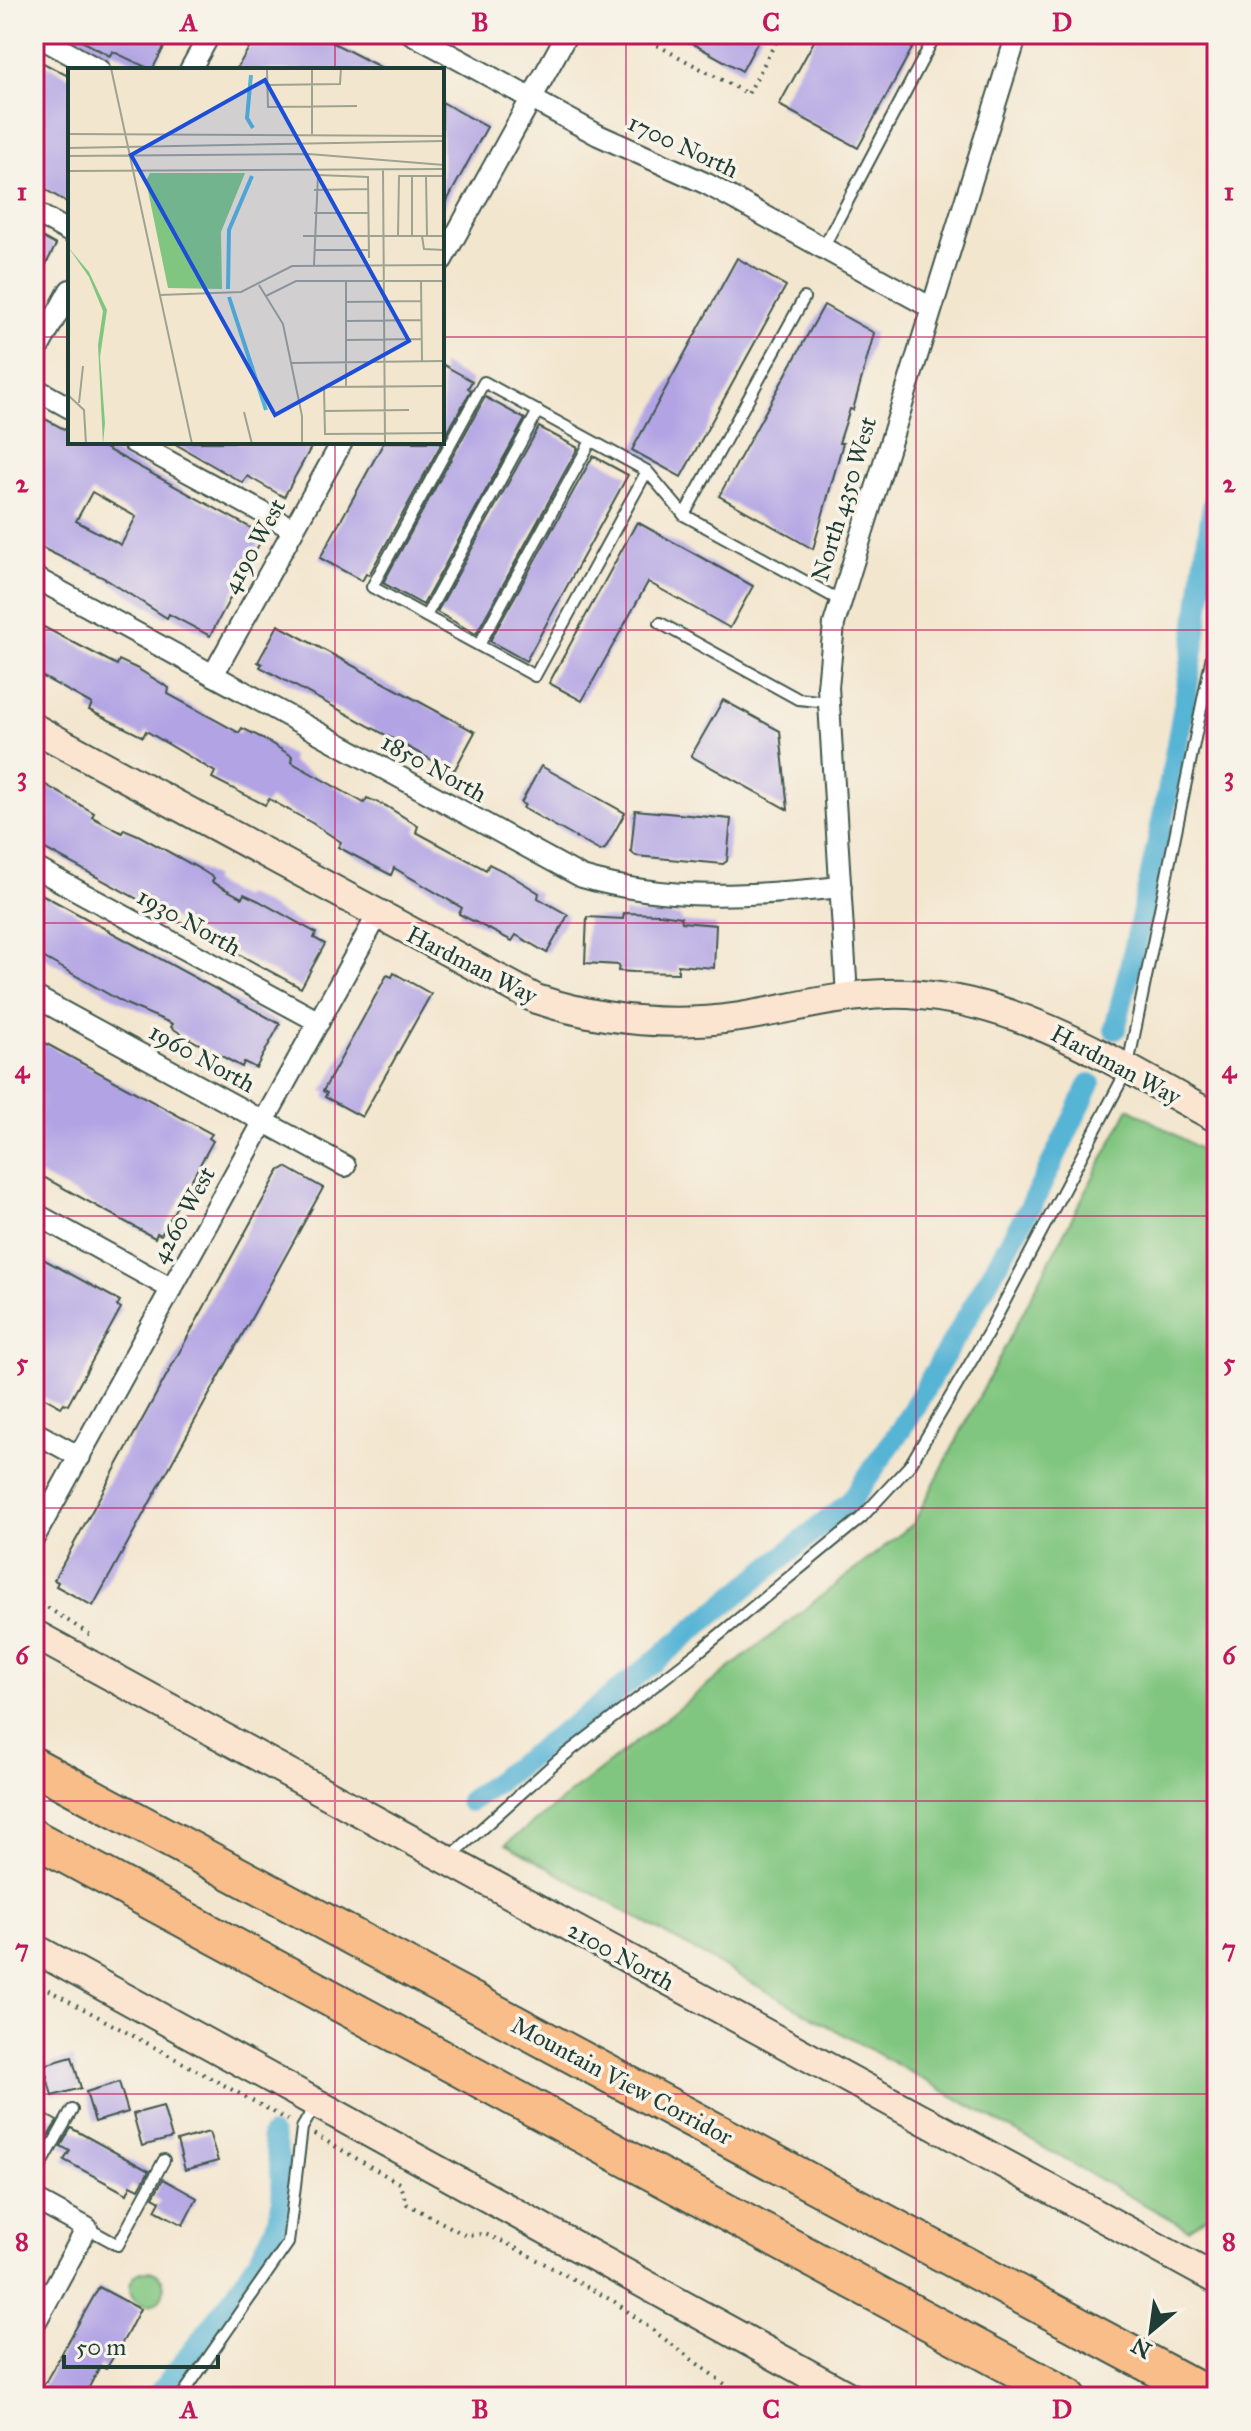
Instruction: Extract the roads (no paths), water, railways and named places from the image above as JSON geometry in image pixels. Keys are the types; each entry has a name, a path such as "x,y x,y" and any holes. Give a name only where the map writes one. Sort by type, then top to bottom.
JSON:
{"highway":[{"name":"Mountain View Corridor","path":"34,1766 1211,2397"},
{"path":"34,1838 1068,2397"}],"main road":[{"name":"Hardman Way","path":"34,728 512,989 563,1008 596,1015 686,1023 744,1016 847,996 920,995 979,1005 1027,1019 1217,1118"},
{"name":"2100 North","path":"34,1634 1213,2278"},
{"path":"34,1948 850,2397"}],"street":[{"path":"34,34 95,68"},
{"path":"191,68 210,34"},
{"name":"1700 North","path":"412,34 598,135 688,174 930,307"},
{"path":"444,254 567,34"},
{"name":"North 4350 West","path":"847,996 829,702 830,649 841,601 930,307 1017,34"},
{"path":"34,212 68,231"},
{"path":"34,356 68,294"},
{"path":"34,388 68,407"},
{"path":"137,444 293,529"},
{"name":"4190 West","path":"213,675 341,444"},
{"name":"1850 North","path":"34,577 582,877 718,897 841,887"},
{"name":"1930 North","path":"34,867 319,1022"},
{"name":"4260 West","path":"34,1538 377,916"},
{"name":"1960 North","path":"34,996 345,1166"},
{"path":"34,1213 172,1289"},
{"path":"34,1432 80,1457"},
{"path":"34,2199 87,2228 34,2325"}],"lane":[{"path":"823,248 936,34"},
{"path":"684,515 804,298"},
{"path":"647,471 535,676 372,587 484,382 647,471 684,515 841,601"},
{"path":"426,616 538,411"},
{"path":"479,645 591,441"},
{"path":"660,623 798,699 829,702"},
{"path":"446,1861 557,1761 702,1649 861,1518 910,1465 988,1333 1127,1070 1217,631"},
{"path":"181,2397 288,2243 302,2128 317,2102"},
{"path":"34,2178 72,2110"},
{"path":"87,2228 118,2245 164,2160"}],"waterway":[{"path":"1115,1029 1177,746 1217,488"},
{"path":"470,1801 602,1704 850,1502 901,1429 970,1312 1033,1202 1090,1084"},
{"path":"156,2397 226,2308 273,2234 280,2214 282,2185 272,2136"}]}
